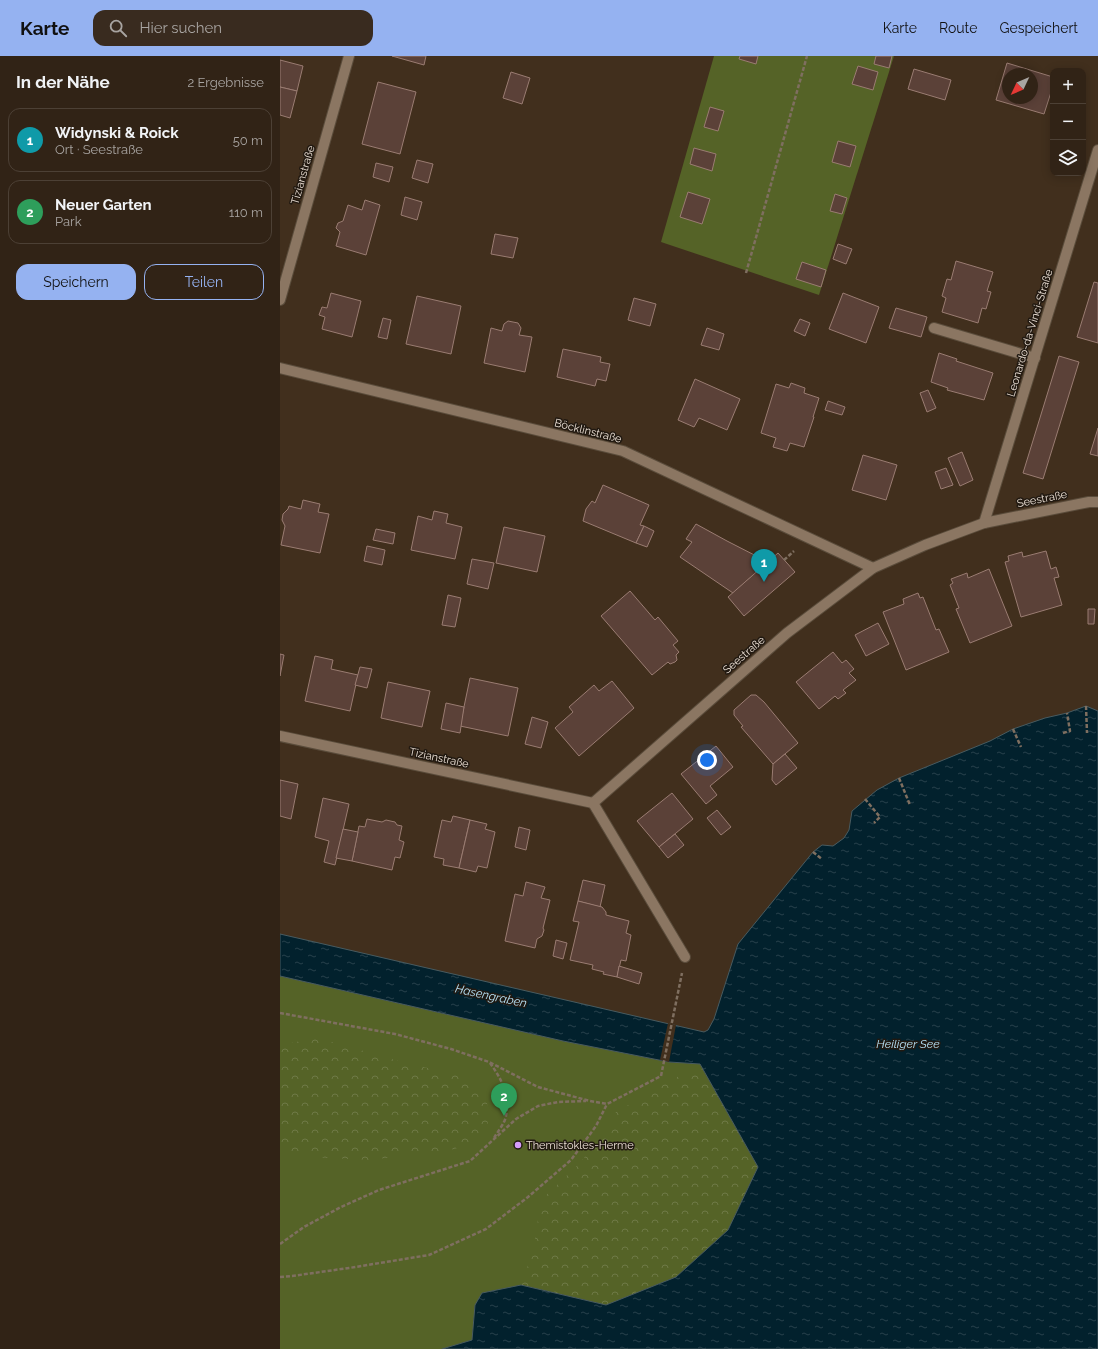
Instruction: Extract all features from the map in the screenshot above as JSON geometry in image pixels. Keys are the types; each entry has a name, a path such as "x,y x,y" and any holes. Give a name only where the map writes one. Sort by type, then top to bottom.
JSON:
{"street":[{"name":"Tizianstraße","path":"280,300 350,56"},
{"name":"Leonardo-da-Vinci-Straße","path":"984,523 1098,150"},
{"path":"934,328 1035,358"},
{"name":"Böcklinstraße","path":"280,368 623,451 873,568"},
{"name":"Seestraße","path":"593,803 787,633 873,568 925,545 984,523 1089,502 1098,502"},
{"name":"Tizianstraße","path":"280,736 593,803"},
{"path":"593,803 685,957"}],"path":[{"path":"746,273 807,56"},
{"path":"1086,706 1087,733"},
{"path":"1063,733 1070,731 1067,713"},
{"path":"1013,729 1021,747"},
{"path":"899,778 910,804"},
{"path":"865,799 880,817 874,823"},
{"path":"813,852 822,859"},
{"path":"280,1277 429,1255 486,1229 528,1197 571,1160 596,1126 607,1104 661,1076 685,957"},
{"path":"280,1013 395,1034 451,1049 489,1062 538,1087 607,1104"},
{"path":"489,1062 500,1077 507,1097 506,1117 493,1140"},
{"path":"280,1244 304,1227 347,1204 379,1190 470,1160 516,1119 538,1106 558,1102 590,1101"}],"green space":[{"path":"714,56 894,56 819,295 661,242"},
{"path":"280,976 563,1041 669,1062 700,1064 676,1277 521,1285 475,1305 472,1340 442,1349 280,1349"},
{"path":"318,1038 409,1064 456,1074 487,1098 488,1132 455,1149 370,1160 309,1157 280,1148 280,1045"},
{"path":"700,1064 758,1167 728,1230 676,1277 606,1305 521,1285 533,1251 541,1200 580,1163 606,1129 616,1112"}],"water":[{"name":"Heiliger See","path":"1086,706 1098,711 1098,1349 442,1349 472,1340 475,1305 482,1293 521,1285 606,1305 676,1277 728,1230 758,1167 700,1064 669,1062 563,1041 280,976 280,934 704,1032 708,1030 714,1019 738,944 813,852 822,845 833,846 844,838 849,830 852,811 877,790 899,778 990,741 1013,729"}],"pier":[{"path":"668,1023 676,1025 669,1062 660,1060"}],"building":[{"path":"392,56 426,56 424,65"},
{"path":"740,56 758,56 756,64 739,59"},
{"path":"876,56 892,56 889,68 874,64"},
{"path":"280,60 303,66 297,91 280,87"},
{"path":"1007,63 1023,68 1006,68"},
{"path":"858,66 878,72 873,90 852,84"},
{"path":"914,69 951,80 945,100 908,89"},
{"path":"511,72 530,78 522,104 503,98"},
{"path":"1038,72 1050,76 1050,95 1044,114 1010,104 1038,104"},
{"path":"1002,80 1002,102 996,100"},
{"path":"378,82 416,92 400,154 362,144"},
{"path":"280,87 297,91 290,118 280,115"},
{"path":"710,107 724,111 718,131 704,127"},
{"path":"838,141 856,146 850,167 832,162"},
{"path":"694,148 716,154 712,171 690,164"},
{"path":"417,160 433,164 428,183 412,178"},
{"path":"376,163 393,167 389,182 373,177"},
{"path":"688,192 710,199 702,224 680,217"},
{"path":"835,194 847,198 842,214 830,211"},
{"path":"405,197 422,202 417,220 401,215"},
{"path":"365,200 380,205 366,255 336,246 340,232 336,228 338,223 343,221 348,205 362,210"},
{"path":"495,234 518,238 513,258 491,254"},
{"path":"838,244 852,249 846,264 833,259"},
{"path":"956,261 993,272 987,291 991,292 986,309 982,308 978,323 942,312 946,298 942,296 947,279 951,280"},
{"path":"802,262 826,270 821,287 796,279"},
{"path":"1094,282 1098,283 1098,343 1077,337"},
{"path":"331,293 361,301 352,337 322,329 325,317 319,315 322,307 327,308"},
{"path":"843,293 879,307 866,343 829,329"},
{"path":"417,296 461,306 451,354 406,344"},
{"path":"634,298 656,304 650,326 628,320"},
{"path":"896,308 927,317 921,337 889,328"},
{"path":"383,318 391,320 387,339 378,337"},
{"path":"800,319 810,323 805,336 794,331"},
{"path":"508,321 518,323 521,328 519,335 532,337 525,372 484,363 491,328 502,331 504,324"},
{"path":"707,328 724,334 719,350 701,345"},
{"path":"563,349 601,357 600,362 610,364 606,381 597,379 595,386 557,377"},
{"path":"939,353 957,359 956,361 993,373 984,400 947,390 948,388 931,382"},
{"path":"1059,356 1079,362 1043,479 1023,473"},
{"path":"695,379 740,399 727,430 699,418 694,427 678,420"},
{"path":"791,383 805,388 804,393 819,398 804,447 790,443 787,451 773,447 776,438 761,433 776,384 789,388"},
{"path":"928,390 936,408 927,412 920,393"},
{"path":"828,401 845,407 842,415 825,410"},
{"path":"1098,428 1098,456 1090,454"},
{"path":"962,452 973,480 960,486 948,458"},
{"path":"863,455 897,465 886,500 852,490"},
{"path":"946,468 953,485 941,489 935,472"},
{"path":"603,485 649,505 640,525 644,526 636,543 583,521 586,509 592,501 595,503"},
{"path":"303,500 320,504 318,512 329,514 320,553 281,545 285,526 282,520 283,514 289,506 301,509"},
{"path":"434,511 448,514 446,523 462,527 455,559 411,550 418,516 432,520"},
{"path":"696,524 768,562 733,593 680,557 692,542 686,539"},
{"path":"644,526 654,531 647,547 636,543"},
{"path":"504,527 545,536 537,572 496,563"},
{"path":"376,529 395,533 393,544 373,540"},
{"path":"367,546 385,550 382,565 364,561"},
{"path":"1046,551 1051,569 1056,567 1059,577 1054,578 1062,605 1021,617 1005,562 1009,561 1008,556 1022,552 1023,557"},
{"path":"778,553 795,572 744,616 728,597"},
{"path":"472,559 494,563 488,589 467,584"},
{"path":"989,569 1012,626 970,643 956,609 959,608 950,585 953,583 951,579 967,573 968,578"},
{"path":"630,591 655,620 658,617 678,641 673,645 679,652 676,655 677,660 670,664 668,662 652,675 601,616"},
{"path":"918,593 920,598 923,597 936,630 939,629 949,652 906,670 883,612 904,604 903,599"},
{"path":"448,595 461,598 455,627 442,625"},
{"path":"1088,609 1095,609 1094,624 1088,624"},
{"path":"878,623 889,644 866,656 855,635"},
{"path":"833,652 842,663 846,660 854,669 849,673 856,680 843,690 846,693 838,699 835,696 819,709 796,682"},
{"path":"280,654 284,655 280,676"},
{"path":"315,656 333,660 331,669 358,675 350,711 305,701"},
{"path":"360,667 372,669 367,688 355,685"},
{"path":"470,678 518,688 508,736 460,726"},
{"path":"612,681 634,708 579,756 555,728 573,712 569,707 594,685 599,691"},
{"path":"388,682 430,691 422,727 381,718"},
{"path":"751,695 756,695 764,702 798,743 773,764 741,727 743,726 734,715 734,710"},
{"path":"446,703 464,707 460,733 441,729"},
{"path":"532,717 548,722 541,748 525,744"},
{"path":"716,746 733,767 710,786 717,795 706,804 681,774"},
{"path":"785,754 797,768 776,785 772,780 773,764"},
{"path":"280,780 298,784 291,819 280,816"},
{"path":"672,793 693,819 659,847 637,821"},
{"path":"323,798 349,804 335,865 324,862 329,841 315,837"},
{"path":"717,810 731,827 721,835 707,818"},
{"path":"453,816 470,820 459,868 443,865 444,859 434,857 442,820 451,822"},
{"path":"367,819 382,822 386,820 395,822 397,825 402,826 399,840 404,842 400,858 395,857 392,870 352,861 359,826 365,827"},
{"path":"470,820 487,824 485,829 495,832 487,868 478,866 476,872 459,868"},
{"path":"519,827 530,830 526,850 515,847"},
{"path":"343,829 358,832 352,861 336,858"},
{"path":"675,834 684,845 668,858 659,847"},
{"path":"583,880 605,885 600,907 578,901"},
{"path":"526,882 545,887 541,898 550,900 543,928 544,930 542,936 537,939 535,948 505,941 515,894 523,896"},
{"path":"578,901 602,907 606,912 606,915 629,921 626,933 631,935 626,961 621,960 617,977 603,974 604,972 592,969 593,965 570,960 579,922 573,921"},
{"path":"556,940 567,943 563,959 553,956"},
{"path":"619,966 642,973 639,984 617,977"}],"place":[{"name":"Widynski & Roick","path":"764,582"},
{"name":"Neuer Garten","path":"504,1116"},
{"name":"Themistokles-Herme","path":"518,1145"}],"water label":[{"name":"Hasengraben","path":"491,996"}]}
